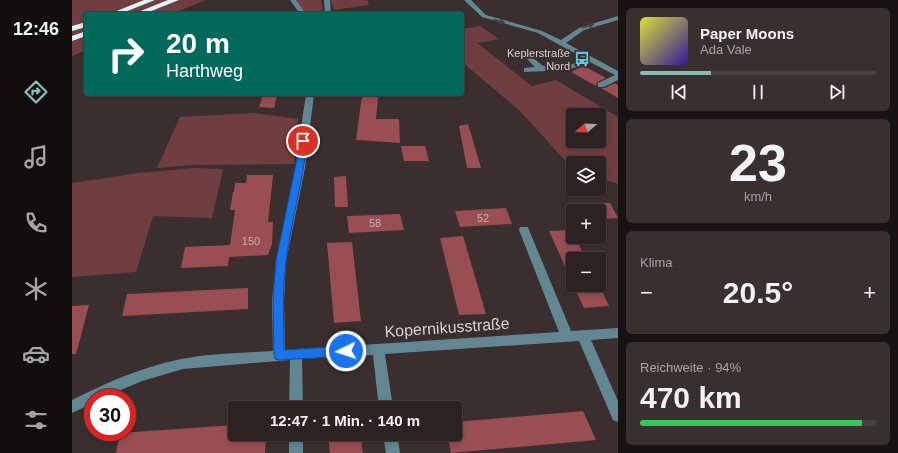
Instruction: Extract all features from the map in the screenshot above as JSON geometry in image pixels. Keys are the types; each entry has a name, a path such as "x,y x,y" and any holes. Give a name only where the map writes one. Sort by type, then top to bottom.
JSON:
{"highway":[{"path":"118,12 151,0"},
{"path":"142,12 175,0"},
{"path":"72,29 84,25"},
{"path":"72,39 84,34"}],"street":[{"path":"293,0 302,12"},
{"path":"327,0 328,12"},
{"path":"467,0 484,16 536,30 618,75 601,85"},
{"path":"562,43 570,34 578,30 618,18"},
{"path":"526,54 541,68"},
{"path":"527,70 541,68 568,68 592,60"},
{"path":"279,355 278,301 281,261 300,168 310,96"},
{"path":"524,230 567,336"},
{"name":"Kopernikusstraße","path":"72,407 100,391 152,372 183,364 279,355 618,333"},
{"path":"583,335 618,416"},
{"path":"378,349 385,401"},
{"path":"296,354 296,401"},
{"path":"296,441 296,453"},
{"path":"391,441 393,453"}],"shaded area":[{"path":"72,0 206,0 177,12 84,12 84,51 72,56"},
{"path":"295,0 321,0 323,12 304,12"},
{"path":"331,0 367,0 369,5 334,10"},
{"path":"480,26 499,39 477,43 532,86 556,80 603,108 566,108 566,148 606,148 606,110 618,117 618,184 606,180 606,156 566,156 566,162 520,111 464,64 464,29"},
{"path":"254,113 298,119 294,164 193,165 157,168 180,117"},
{"path":"195,168 223,169 212,218 153,216 136,272 72,277 72,183 139,173"}],"building":[{"path":"584,66 606,78 597,82 596,86 571,72"},
{"path":"615,83 618,85 618,98 601,88 605,88"},
{"path":"263,96 277,96 274,108 259,107"},
{"path":"362,96 378,97 376,119 399,119 400,143 356,140"},
{"path":"468,124 481,168 467,168 459,126"},
{"path":"401,146 425,146 429,161 404,161"},
{"path":"247,175 273,175 268,222 273,222 272,244 268,255 229,257 228,266 181,268 185,247 230,245 235,210 230,210 235,183 246,183"},
{"path":"346,176 348,207 335,207 334,177"},
{"path":"610,203 618,218 606,219 606,204 599,204"},
{"path":"506,208 512,224 460,227 455,211"},
{"path":"400,214 404,230 349,233 347,216"},
{"path":"566,230 566,244 578,244 582,252 566,252 566,269 549,231"},
{"path":"463,236 486,314 459,315 440,238"},
{"path":"352,242 361,321 334,323 327,243"},
{"path":"248,288 248,309 122,316 127,294"},
{"path":"576,292 602,292 609,306 584,308"},
{"path":"89,305 76,354 72,354 72,306"},
{"path":"583,411 596,440 451,453 448,441 462,441 462,421"},
{"path":"228,425 228,441 266,441 265,453 116,453 118,441 136,441 136,432"},
{"path":"329,441 361,441 363,453 330,453"}],"place":[{"name":"Keplerstraße Nord","path":"582,59"}],"route":[{"path":"303,141 300,168 281,261 278,301 279,355 346,351"}]}
